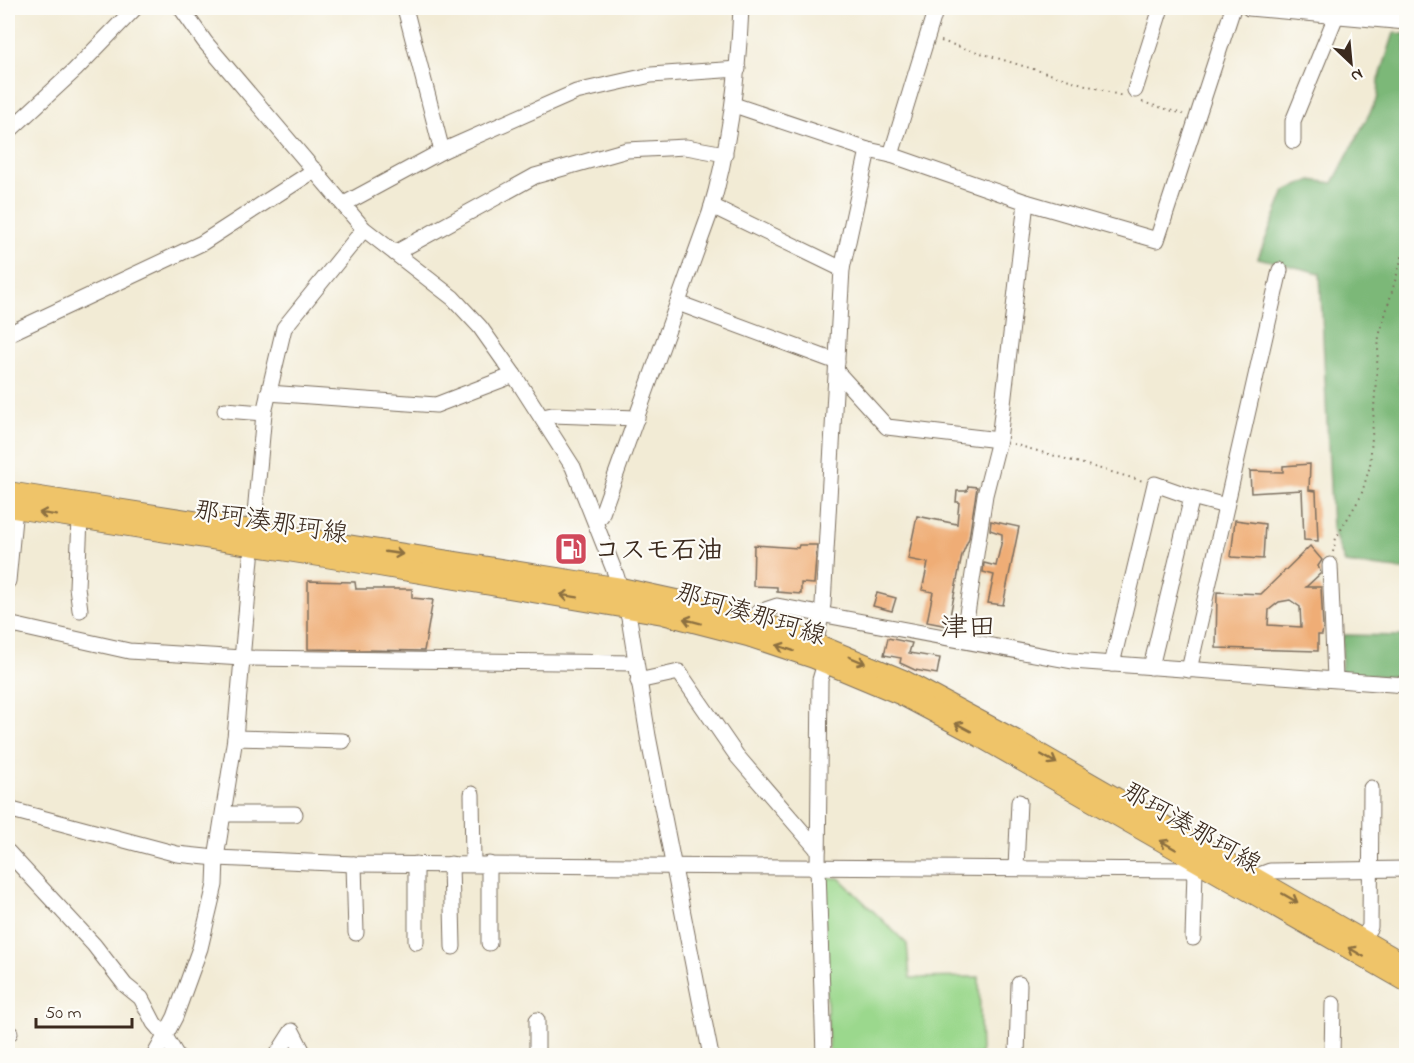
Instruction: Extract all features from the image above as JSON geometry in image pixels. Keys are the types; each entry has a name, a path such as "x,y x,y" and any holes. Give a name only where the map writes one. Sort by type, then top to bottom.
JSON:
{"main road":[{"name":"那珂湊那珂線","path":"10,503 252,538 624,597 699,605 753,621 816,642 943,699 1407,965"},
{"name":"那珂湊那珂線","path":"10,503 80,519 252,538"},
{"name":"那珂湊那珂線","path":"624,597 825,663 900,694 970,731 1199,867 1407,981"}],"street":[{"path":"8,132 75,70 135,8"},
{"path":"181,8 205,42 364,229 453,298 480,327 543,417 573,467 624,597 638,681 711,1056"},
{"path":"405,8 442,151"},
{"path":"595,521 601,516 712,206 734,105 741,8"},
{"path":"891,155 936,8"},
{"path":"1135,96 1161,8"},
{"path":"734,105 868,150 891,155 1026,202 1157,240 1233,8"},
{"path":"1250,8 1294,10 1407,22"},
{"path":"1293,141 1293,121 1336,16"},
{"path":"344,204 442,151 576,92 651,75 738,69"},
{"path":"395,253 535,176 627,150 686,147 725,154"},
{"path":"816,642 821,614 842,269 868,150"},
{"path":"8,334 202,243 315,170"},
{"path":"963,640 985,495 999,440 1026,202"},
{"path":"712,206 842,269"},
{"path":"154,1056 175,1017 200,948 215,885 216,858 225,814 235,738 264,413 284,328 364,229"},
{"path":"1189,670 1280,270"},
{"path":"678,303 837,367 887,427 999,440"},
{"path":"268,393 436,405 514,375"},
{"path":"225,410 264,413"},
{"path":"543,417 552,415 637,417"},
{"path":"1112,664 1155,484 1226,506"},
{"path":"1151,667 1192,497"},
{"path":"8,580 10,503"},
{"path":"80,519 77,587 80,610"},
{"path":"1330,565 1335,678"},
{"path":"753,621 759,612 777,606 1072,661 1335,678 1407,685"},
{"path":"8,624 129,651 242,658 636,663"},
{"path":"824,1056 818,850 820,680 825,663"},
{"path":"638,681 679,672 736,756 818,850"},
{"path":"235,738 343,741"},
{"path":"1362,939 1370,927 1371,788"},
{"path":"472,794 473,864"},
{"path":"1016,868 1019,802"},
{"path":"8,809 177,854 216,858 354,864 818,869 1199,867 1193,938"},
{"path":"225,814 296,814"},
{"path":"8,852 94,945 125,986 141,998 154,1023 177,1056"},
{"path":"354,864 356,933"},
{"path":"416,864 416,942"},
{"path":"451,864 453,946"},
{"path":"489,864 489,943"},
{"path":"1254,877 1270,871 1407,869"},
{"path":"1017,1056 1018,984"},
{"path":"1332,1056 1333,1004"},
{"path":"537,1020 537,1056"},
{"path":"276,1056 292,1031 305,1056"}],"path":[{"path":"927,37 1135,96 1197,118"},
{"path":"1330,565 1336,538 1362,496 1370,466 1379,336 1402,257 1407,251"},
{"path":"999,440 1155,484"}],"green space":[{"path":"1394,33 1406,34 1406,335 1399,383 1406,385 1406,570 1345,563 1332,528 1320,273 1258,258 1285,191 1311,180 1333,183 1378,97 1379,80"},
{"path":"1343,635 1406,636 1406,678 1341,673"},
{"path":"822,877 839,878 907,944 910,978 979,977 981,1055 829,1055"}],"building":[{"path":"1310,464 1309,490 1316,491 1318,541 1304,540 1302,490 1251,493 1250,471 1283,472 1283,466"},
{"path":"968,486 977,487 969,538 962,555 948,626 927,622 933,592 922,590 928,563 908,559 917,516 957,524 959,502 956,502 957,491 967,491"},
{"path":"1235,520 1265,524 1263,559 1231,557"},
{"path":"991,521 1019,527 1003,605 988,603 994,575 983,572 984,563 996,566 1002,540 1002,534 990,530"},
{"path":"754,545 798,548 799,545 817,545 814,584 801,583 801,594 777,592 777,587 753,586"},
{"path":"1310,546 1322,560 1318,566 1321,573 1306,587 1321,587 1323,627 1322,635 1318,635 1318,651 1216,648 1217,592 1261,594","holes":["1290,600 1300,607 1301,627 1268,625 1269,610 1279,602"]},
{"path":"308,581 355,582 356,589 412,589 412,598 433,600 424,651 308,649"},
{"path":"877,593 896,598 892,611 873,606"},
{"path":"888,638 912,643 909,653 940,658 937,674 915,670 900,663 901,658 884,655"}],"place":[{"name":"コスモ石油","path":"571,549"}],"district":[{"name":"津田","path":"968,626"}]}
